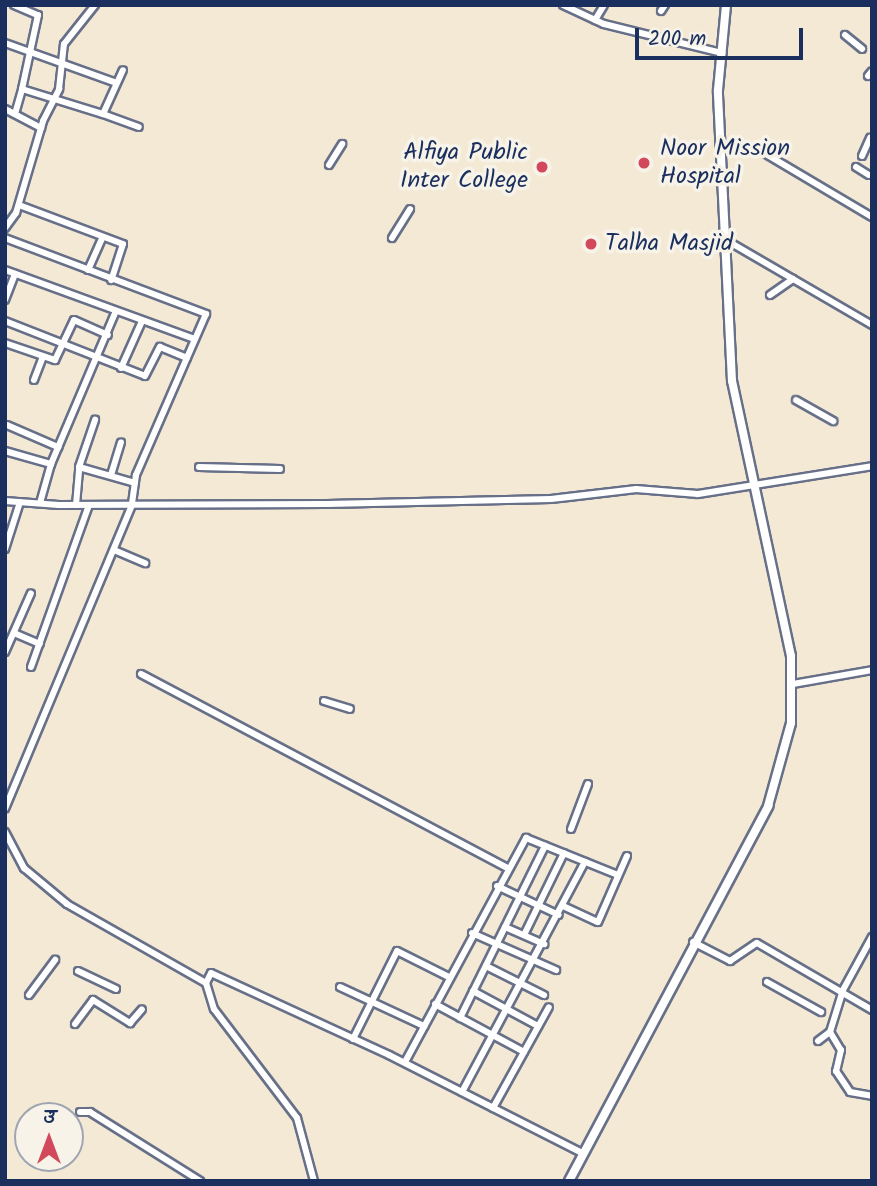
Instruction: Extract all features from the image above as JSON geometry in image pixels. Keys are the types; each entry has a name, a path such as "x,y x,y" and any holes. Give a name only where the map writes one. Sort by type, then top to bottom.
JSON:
{"street":[{"path":"13,5 38,15 15,114"},
{"path":"5,228 19,205 41,128 54,99 64,44 95,5"},
{"path":"595,20 604,5"},
{"path":"569,1181 692,942 768,806 792,723 793,684 757,484 732,381 721,147 722,53 726,5"},
{"path":"567,6 595,20 722,53"},
{"path":"845,35 862,49"},
{"path":"5,43 61,67 114,82"},
{"path":"103,114 114,82 123,70"},
{"path":"22,89 139,127"},
{"path":"5,109 41,128"},
{"path":"862,156 870,138"},
{"path":"329,165 342,144"},
{"path":"721,147 754,147 872,217"},
{"path":"856,167 869,176"},
{"path":"19,205 124,246 111,280"},
{"path":"392,238 410,209"},
{"path":"5,238 206,314 135,482 132,505 114,550 5,809"},
{"path":"88,271 102,238"},
{"path":"726,240 872,325"},
{"path":"5,270 195,339"},
{"path":"5,300 15,274"},
{"path":"770,295 793,279"},
{"path":"40,503 51,464 99,357 116,311"},
{"path":"5,343 55,359 74,320 108,335"},
{"path":"5,321 145,376 160,347 187,358"},
{"path":"121,368 142,321"},
{"path":"34,380 43,357"},
{"path":"796,400 833,421"},
{"path":"76,505 79,467 95,420"},
{"path":"7,425 58,447"},
{"path":"111,475 121,443"},
{"path":"5,451 51,464"},
{"path":"5,501 132,505 551,499 636,489 698,494 872,466"},
{"path":"79,467 135,482"},
{"path":"199,467 280,469"},
{"path":"5,549 20,502"},
{"path":"31,667 89,505"},
{"path":"114,550 145,563"},
{"path":"5,652 31,593"},
{"path":"14,632 40,645"},
{"path":"793,684 872,670"},
{"path":"141,674 506,867"},
{"path":"324,701 350,709"},
{"path":"570,829 588,784"},
{"path":"5,832 24,868 58,897 206,984 214,1009 297,1118 314,1181"},
{"path":"405,1062 506,867 526,838 618,875"},
{"path":"460,1018 545,846"},
{"path":"524,935 564,853"},
{"path":"563,906 598,922 626,856"},
{"path":"462,1092 535,961 584,862"},
{"path":"496,886 559,915"},
{"path":"505,927 544,944"},
{"path":"472,933 556,970"},
{"path":"818,1041 830,1032 843,990 872,937"},
{"path":"692,942 730,961 757,943 843,990 872,1010"},
{"path":"354,1039 397,951 449,976"},
{"path":"29,995 55,960"},
{"path":"486,966 544,995"},
{"path":"78,971 116,989"},
{"path":"206,984 211,973 405,1062 582,1153"},
{"path":"767,982 821,1012"},
{"path":"341,987 424,1026"},
{"path":"473,991 538,1026"},
{"path":"75,1024 93,1000 130,1023 142,1010"},
{"path":"435,1004 524,1052"},
{"path":"493,1108 549,1007"},
{"path":"830,1032 841,1050 836,1071 850,1092 872,1096"},
{"path":"84,1112 90,1112 200,1181"}],"place":[{"name":"Noor Mission Hospital","path":"644,163"},
{"name":"Alfiya Public Inter College","path":"542,167"},
{"name":"Talha Masjid","path":"591,244"}]}
